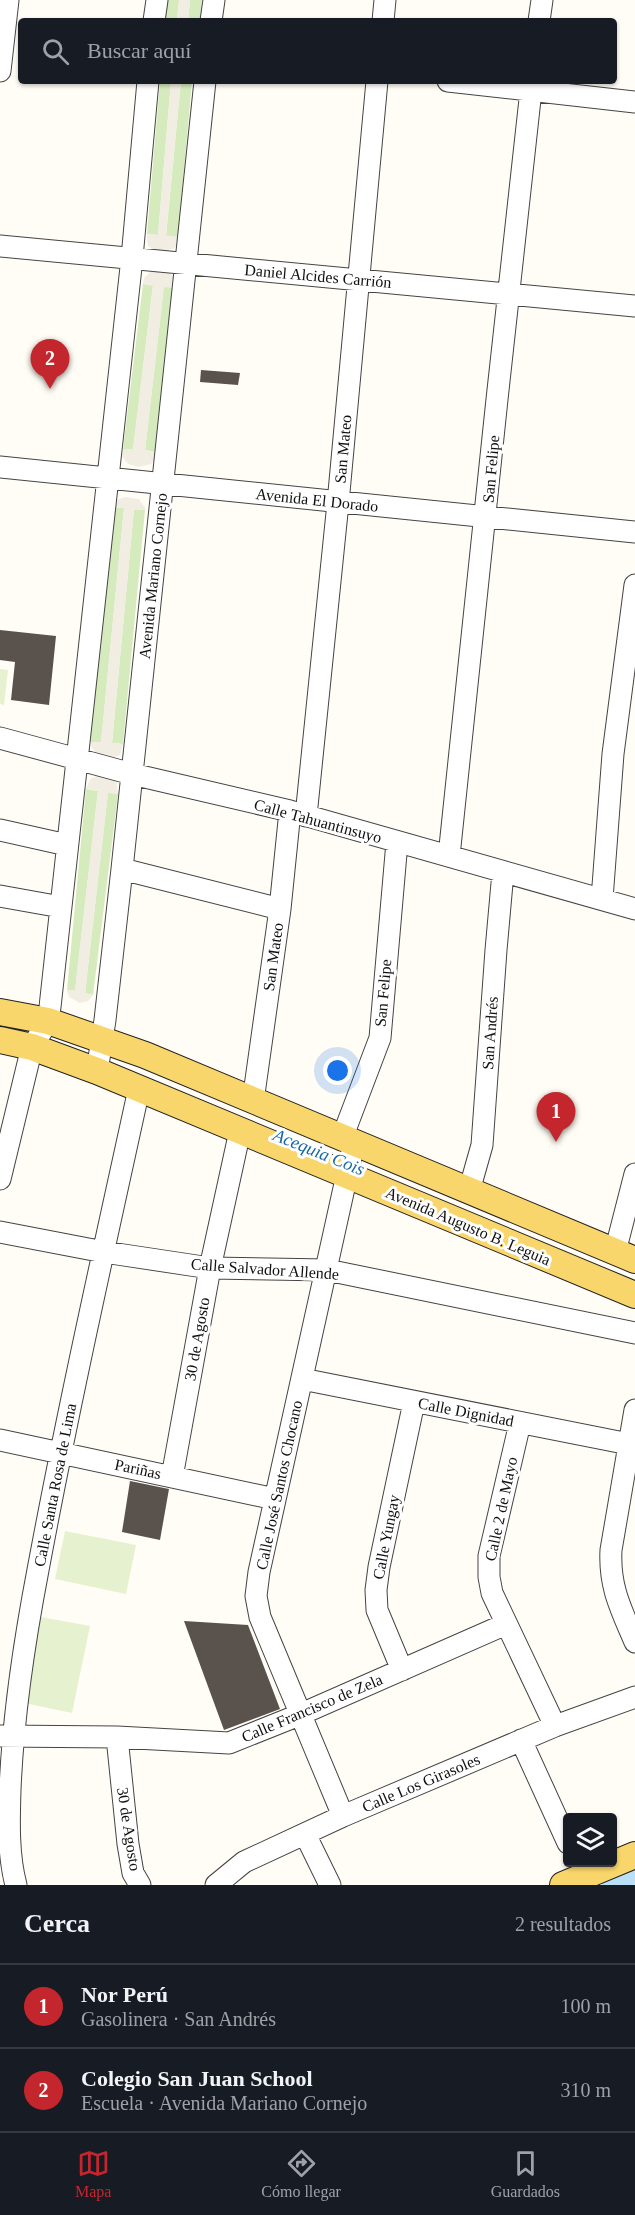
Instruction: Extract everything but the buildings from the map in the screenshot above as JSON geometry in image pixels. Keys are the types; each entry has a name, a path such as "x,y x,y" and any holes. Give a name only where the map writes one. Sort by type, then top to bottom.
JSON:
{"main road":[{"name":"Avenida Augusto B. Leguia","path":"0,1012 47,1021 102,1040 625,1256"},
{"name":"Avenida Augusto B. Leguia","path":"0,1041 33,1046 97,1070 635,1295"},
{"path":"577,1877 635,1855"}],"street":[{"path":"0,71 8,35 8,0"},
{"path":"154,18 157,0"},
{"path":"211,18 214,0"},
{"path":"383,18 385,0"},
{"path":"539,18 542,0"},
{"path":"0,1179 33,1046 47,1021 132,258 148,84"},
{"name":"Avenida Mariano Cornejo","path":"97,1070 122,869 164,485 205,84"},
{"name":"San Mateo","path":"253,1101 280,909 298,814 338,502 376,84"},
{"path":"498,84 532,86 635,102"},
{"name":"San Felipe","path":"449,856 486,518 507,293 532,86"},
{"name":"Daniel Alcides Carrión","path":"0,246 635,306"},
{"name":"Avenida El Dorado","path":"0,467 635,532"},
{"path":"602,899 613,754 635,585"},
{"name":"Calle Tahuantinsuyo","path":"0,738 132,774 298,814 635,909"},
{"path":"0,830 67,845"},
{"name":"San Felipe","path":"350,1142 380,1038 397,842"},
{"path":"122,869 280,909"},
{"name":"San Andrés","path":"469,1191 482,1145 503,872"},
{"path":"0,896 61,907"},
{"name":"Calle Santa Rosa de Lima","path":"16,1885 12,1870 6,1736 60,1453 139,1089"},
{"name":"30 de Agosto","path":"172,1477 210,1268 240,1131"},
{"name":"Calle José Santos Chocano","path":"343,1816 260,1617 256,1596 275,1499 347,1175 350,1142"},
{"path":"625,1256 635,1174"},
{"name":"Calle Salvador Allende","path":"0,1232 104,1252 210,1268 327,1270 635,1333"},
{"name":"Calle Dignidad","path":"302,1379 629,1444"},
{"name":"Calle Yungay","path":"402,1670 377,1610 376,1590 414,1402"},
{"path":"635,1410 611,1550 610,1571 613,1588 635,1642"},
{"name":"Calle 2 de Mayo","path":"520,1423 489,1556 489,1577 492,1593 555,1726"},
{"name":"Pariñas","path":"0,1440 275,1499"},
{"name":"Calle Francisco de Zela","path":"6,1736 117,1737 229,1743 299,1715 506,1624"},
{"name":"Calle Los Girasoles","path":"216,1885 244,1862 343,1816 555,1726 635,1696"},
{"name":"30 de Agosto","path":"117,1737 128,1844 133,1873 140,1885"},
{"path":"521,1740 563,1834"},
{"path":"305,1834 330,1885"}],"green space":[{"path":"167,0 179,0 177,18 165,18"},
{"path":"190,0 202,0 200,18 188,18"},
{"path":"160,84 171,84 158,235 147,234"},
{"path":"181,84 192,84 178,237 166,236"},
{"path":"143,284 153,285 133,450 123,449"},
{"path":"164,286 174,288 155,452 145,450"},
{"path":"112,507 124,508 101,743 90,742"},
{"path":"134,509 145,510 123,744 112,743"},
{"path":"0,669 8,670 4,705 0,704"},
{"path":"86,789 98,791 75,991 67,990"},
{"path":"108,792 118,794 93,995 85,993"},
{"path":"65,1531 136,1545 126,1594 55,1579"},
{"path":"41,1617 90,1626 72,1713 24,1703"}],"shaded area":[{"path":"179,0 190,0 188,18 177,18"},
{"path":"171,84 181,84 166,235 178,237 175,248 161,252 148,246 147,234 158,235"},
{"path":"160,269 173,276 174,288 164,287 145,450 155,452 155,458 151,464 139,467 128,464 122,456 123,449 133,449 153,286 143,284 144,278 150,272"},
{"path":"125,497 139,499 145,510 134,510 112,743 123,744 120,755 111,759 100,757 90,742 101,742 124,508 112,507 117,500"},
{"path":"102,774 116,780 118,794 108,793 85,993 93,995 88,1001 80,1003 69,997 67,990 75,990 98,791 86,789 90,779"}],"waterway":[{"path":"610,1885 635,1876"}],"place":[{"name":"Colegio San Juan School","path":"50,389"},
{"name":"Nor Perú","path":"556,1142"}],"water label":[{"name":"Acequia Cois","path":"319,1152"}]}
